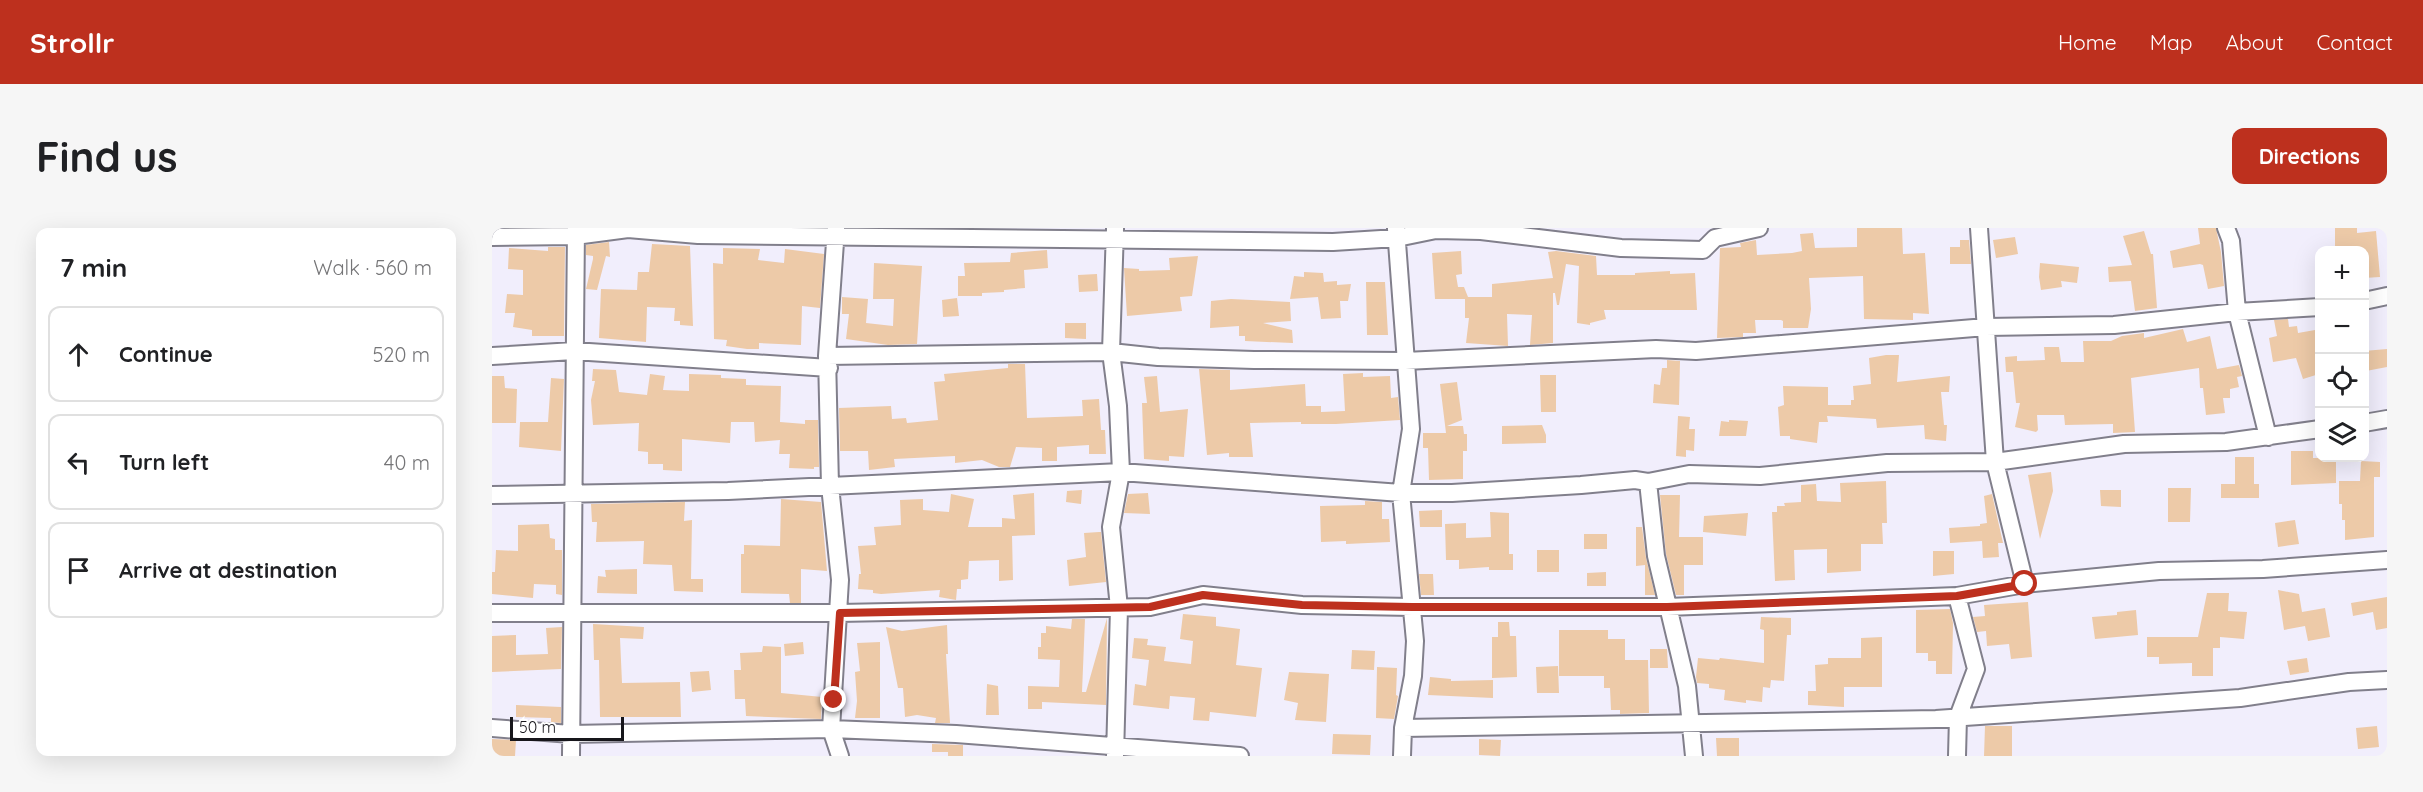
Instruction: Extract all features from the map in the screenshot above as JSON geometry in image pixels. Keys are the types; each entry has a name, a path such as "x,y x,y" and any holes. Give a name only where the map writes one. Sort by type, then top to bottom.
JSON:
{"street":[{"path":"492,237 628,229 698,235 836,232 1115,233 1333,242 1436,230 1481,231 1621,248 1703,250 1715,238 1759,228"},
{"path":"1979,228 1995,462 2025,584"},
{"path":"2226,228 2231,242 2237,312 2268,436"},
{"path":"571,756 575,232"},
{"path":"836,232 828,362 830,486 840,580 840,613 831,729 840,756"},
{"path":"1115,233 1111,352 1118,406 1121,472 1111,527 1119,608 1115,751"},
{"path":"1397,233 1411,429 1401,493 1415,641 1413,676 1403,728 1402,756"},
{"path":"2369,300 2387,296"},
{"path":"492,357 574,351 828,362 1111,352 1158,357 1254,360 1405,361 1656,349 1696,351 1986,327 2114,325 2237,312 2315,307"},
{"path":"2369,422 2387,419"},
{"path":"492,495 830,486 1121,472 1401,493 1452,493 1635,480 1648,482 1689,474 1760,476 1887,463 1995,462 2124,444 2226,442 2315,430"},
{"path":"1648,482 1656,556 1687,686 1694,756"},
{"path":"492,613 840,613 1119,608 1150,607 1203,595 1302,605 1667,607 1957,596 2025,584 2159,571 2263,569 2387,560"},
{"path":"1957,596 1976,669 1958,717 1957,756"},
{"path":"1403,728 1958,717 2240,698 2349,682 2387,680"},
{"path":"492,728 571,734 831,729 956,734 1115,751 1240,756"}],"building":[{"path":"1857,228 1902,228 1903,254 1925,253 1929,314 1913,313 1913,320 1864,319 1863,276 1809,278 1811,309 1808,328 1783,328 1781,320 1755,320 1756,333 1743,333 1743,337 1717,338 1720,248 1741,247 1740,243 1756,240 1757,255 1792,253 1802,251 1800,234 1813,233 1815,248 1857,247"},
{"path":"2198,228 2216,228 2224,286 2208,289 2203,265 2173,268 2170,251 2200,244"},
{"path":"2335,228 2357,228 2357,233 2376,231 2380,277 2369,278 2369,246 2335,246"},
{"path":"2144,231 2151,254 2153,254 2157,308 2135,311 2131,281 2109,282 2108,267 2132,265 2123,236"},
{"path":"2015,237 2018,254 1996,258 1993,240"},
{"path":"1960,240 1969,240 1971,264 1950,264 1950,247 1960,247"},
{"path":"609,242 610,257 606,256 597,290 586,289 593,256 586,255 586,245"},
{"path":"652,244 690,246 693,326 680,325 680,321 674,321 675,308 647,307 646,342 599,338 601,289 637,290 638,272 649,272"},
{"path":"548,247 565,247 564,336 532,336 532,330 513,327 515,313 505,313 507,294 523,295 523,270 508,269 509,248 548,251"},
{"path":"723,248 760,249 758,260 784,263 785,249 824,254 820,308 802,306 801,345 759,343 759,349 747,349 726,346 727,340 714,339 713,263 723,264"},
{"path":"1047,250 1048,268 1024,270 1025,288 982,293 982,296 958,296 958,276 965,276 964,263 1010,262 1011,253"},
{"path":"1461,251 1462,274 1456,275 1458,287 1464,287 1468,297 1492,297 1492,284 1553,278 1548,252 1556,251 1596,256 1597,275 1635,275 1635,273 1670,271 1670,274 1695,273 1697,310 1604,310 1606,319 1590,323 1590,325 1577,323 1579,266 1566,264 1559,305 1553,293 1553,343 1530,345 1532,315 1507,314 1508,346 1466,343 1469,318 1465,318 1465,299 1435,299 1432,253"},
{"path":"1198,256 1192,296 1180,297 1182,311 1127,316 1124,268 1139,269 1139,271 1170,270 1169,258"},
{"path":"874,263 922,266 917,344 888,345 846,339 849,314 842,314 842,297 868,299 866,323 893,326 894,299 873,299"},
{"path":"2040,263 2079,267 2077,283 2061,281 2062,287 2041,290"},
{"path":"1304,272 1323,273 1324,282 1337,281 1337,285 1351,284 1348,301 1340,301 1341,318 1321,319 1318,297 1290,299 1294,276 1304,277"},
{"path":"1097,274 1098,291 1079,292 1078,275"},
{"path":"1366,282 1385,282 1388,335 1367,335"},
{"path":"957,298 959,316 943,317 942,300"},
{"path":"1231,299 1290,302 1291,321 1263,323 1292,330 1293,343 1245,341 1245,336 1239,336 1239,326 1210,328 1211,301"},
{"path":"2288,319 2289,327 2297,326 2298,333 2315,330 2315,375 2303,379 2296,358 2273,362 2269,338 2277,336 2274,320"},
{"path":"1065,323 1086,323 1086,339 1065,338"},
{"path":"2183,329 2187,342 2210,336 2217,369 2239,365 2242,376 2237,377 2239,387 2230,389 2230,398 2223,398 2225,413 2206,415 2203,388 2200,388 2199,368 2131,378 2135,432 2113,433 2113,424 2065,425 2064,415 2037,415 2038,430 2036,432 2015,427 2020,403 2016,403 2013,372 2006,372 2005,357 2017,356 2017,361 2045,360 2044,347 2059,347 2061,362 2084,362 2083,341 2111,341 2122,336 2144,333 2144,338"},
{"path":"2387,349 2387,367 2369,370 2369,351"},
{"path":"1899,355 1897,382 1950,376 1949,392 1941,392 1944,425 1947,425 1946,441 1925,439 1924,425 1877,428 1876,419 1827,416 1828,422 1819,422 1817,443 1790,439 1790,436 1780,436 1778,407 1784,405 1783,386 1828,387 1828,405 1851,405 1851,400 1854,400 1853,386 1871,384 1869,358"},
{"path":"1667,360 1680,361 1679,405 1653,403 1654,384 1660,385 1662,368 1667,368"},
{"path":"1008,364 1025,364 1027,418 1083,416 1082,400 1099,399 1101,430 1105,430 1106,454 1089,454 1089,445 1057,447 1057,461 1042,461 1042,448 1016,447 1010,467 999,467 982,460 955,463 955,456 894,459 895,467 869,470 868,451 840,451 839,408 891,406 892,419 906,418 907,423 938,420 934,382 945,381 944,374 1008,368"},
{"path":"593,369 616,370 619,392 647,395 650,374 665,376 663,390 689,391 689,374 721,375 721,378 746,379 746,385 781,386 780,422 805,424 805,420 818,420 819,467 814,467 814,469 789,468 790,454 779,454 780,440 755,442 754,422 731,422 730,443 682,439 682,471 663,470 663,464 648,464 648,452 638,451 639,423 593,425 591,400 595,381 592,381"},
{"path":"1199,369 1230,370 1230,390 1305,384 1306,406 1321,406 1321,412 1345,411 1343,374 1363,373 1363,377 1390,376 1391,398 1398,397 1400,420 1336,424 1250,423 1253,457 1229,457 1229,453 1207,455"},
{"path":"1540,375 1556,375 1556,412 1541,412"},
{"path":"492,376 504,376 505,388 517,389 516,423 492,423"},
{"path":"1157,376 1160,412 1188,409 1184,457 1169,456 1169,461 1144,459 1142,403 1147,403 1144,377"},
{"path":"551,378 564,379 561,451 519,447 520,422 548,422"},
{"path":"1457,382 1462,420 1447,426 1463,426 1464,434 1467,434 1467,451 1463,451 1463,479 1429,480 1428,448 1423,448 1423,433 1446,433 1440,384"},
{"path":"1678,416 1690,417 1689,429 1695,429 1694,451 1686,450 1686,457 1676,456"},
{"path":"1729,420 1748,421 1746,436 1719,436 1721,421 1729,422"},
{"path":"1542,425 1546,443 1502,444 1502,426"},
{"path":"2291,451 2313,451 2315,462 2336,462 2336,483 2291,485"},
{"path":"2235,457 2254,457 2254,484 2259,484 2259,498 2221,498 2221,484 2235,484"},
{"path":"2361,462 2380,462 2380,477 2374,477 2374,537 2345,540 2345,520 2342,520 2342,504 2339,504 2339,481 2360,481"},
{"path":"2051,472 2053,491 2040,539 2028,475"},
{"path":"1886,481 1887,523 1882,523 1883,544 1861,544 1861,571 1827,573 1827,549 1794,550 1795,580 1775,581 1772,512 1777,512 1777,506 1785,506 1784,503 1801,502 1801,485 1816,484 1817,501 1841,502 1840,483"},
{"path":"2168,488 2191,488 2190,522 2168,522"},
{"path":"1082,490 1081,504 1066,502 1067,491"},
{"path":"2100,490 2121,490 2121,507 2101,506"},
{"path":"1034,493 1035,535 1012,536 1013,580 999,581 999,560 969,561 968,579 961,580 961,589 957,589 956,600 939,597 940,590 881,594 873,593 873,590 858,589 859,574 861,574 858,546 876,545 874,527 901,525 900,500 923,499 923,510 949,512 951,494 974,499 968,527 1002,527 1002,518 1015,519 1013,495"},
{"path":"1148,493 1150,514 1124,513 1128,494"},
{"path":"1992,494 2003,543 1998,543 1999,557 1983,558 1982,541 1950,543 1949,528 1980,526 1980,524 1987,523 1984,496"},
{"path":"1660,495 1680,495 1679,537 1703,537 1703,565 1684,565 1684,595 1676,595 1666,554"},
{"path":"781,499 821,502 827,571 801,569 801,603 790,603 789,594 741,593 741,554 744,554 744,545 780,546"},
{"path":"1365,501 1382,502 1382,519 1389,519 1390,542 1346,544 1346,541 1321,542 1320,506 1365,505"},
{"path":"685,502 684,521 692,520 691,579 703,579 703,592 674,591 672,565 643,564 644,541 596,542 597,522 592,522 591,504"},
{"path":"1442,510 1442,527 1420,527 1419,511"},
{"path":"1490,512 1509,513 1509,554 1513,554 1513,570 1489,570 1489,567 1459,569 1459,560 1446,560 1445,524 1466,523 1466,538 1491,537"},
{"path":"1748,513 1746,536 1703,532 1704,516"},
{"path":"2295,520 2299,544 2278,547 2275,523"},
{"path":"549,524 550,538 555,539 555,550 562,550 562,595 556,594 556,585 534,584 533,598 492,594 492,572 495,572 496,550 518,551 518,525"},
{"path":"1636,527 1642,527 1646,558 1655,595 1645,595 1645,565 1636,566"},
{"path":"1101,532 1106,582 1069,586 1067,560 1086,557 1084,533"},
{"path":"1584,534 1607,534 1607,549 1584,549"},
{"path":"1537,550 1559,550 1559,572 1537,572"},
{"path":"1933,551 1954,551 1954,574 1933,576"},
{"path":"637,569 637,594 597,593 598,576 606,577 605,570"},
{"path":"1606,572 1606,586 1587,586 1587,573"},
{"path":"1419,574 1433,574 1434,595 1421,595"},
{"path":"2278,590 2299,594 2302,612 2325,608 2330,637 2308,641 2305,626 2284,630"},
{"path":"2207,593 2229,593 2228,611 2247,612 2244,639 2220,637 2220,648 2213,648 2213,676 2192,676 2192,663 2159,664 2159,657 2147,657 2147,637 2198,637"},
{"path":"2387,597 2387,628 2376,630 2373,612 2353,616 2351,603"},
{"path":"2028,602 2032,657 2011,659 2009,644 1987,646 1986,631 1977,632 1973,617 1985,616 1984,605"},
{"path":"1950,609 1953,623 1952,674 1936,674 1936,661 1928,661 1928,653 1916,653 1916,610"},
{"path":"2136,610 2138,635 2095,639 2092,617 2117,615 2117,612"},
{"path":"1183,614 1216,617 1216,626 1240,629 1236,665 1262,668 1256,717 1210,712 1209,721 1193,720 1195,698 1170,696 1169,709 1133,705 1135,684 1146,686 1149,660 1132,658 1134,638 1148,639 1147,645 1166,647 1164,661 1191,664 1193,641 1180,639"},
{"path":"1761,617 1791,618 1791,635 1787,635 1784,681 1771,680 1770,688 1763,687 1762,702 1746,700 1746,703 1724,700 1725,690 1709,688 1709,684 1697,683 1698,658 1764,663 1764,630 1760,629"},
{"path":"1107,618 1106,705 1042,702 1042,709 1028,709 1028,686 1059,687 1060,660 1038,659 1041,633 1046,633 1046,626 1071,629 1072,619 1085,619 1082,692 1086,692"},
{"path":"1498,622 1509,622 1510,636 1516,636 1517,677 1492,678 1492,637 1498,637"},
{"path":"593,624 644,627 643,639 620,638 622,683 680,682 681,717 600,717 599,660 594,660"},
{"path":"947,625 948,654 946,654 950,723 935,723 936,718 917,715 905,717 903,688 898,688 886,627 902,631"},
{"path":"562,627 561,669 492,672 492,636 516,635 516,655 548,654 546,628"},
{"path":"1559,630 1608,630 1608,639 1625,639 1625,660 1648,660 1649,713 1620,714 1620,710 1611,710 1610,688 1604,688 1604,676 1559,676"},
{"path":"1882,637 1882,687 1844,687 1844,707 1808,705 1808,691 1816,691 1815,665 1828,664 1828,658 1861,658 1861,638"},
{"path":"803,642 804,654 785,656 784,644"},
{"path":"880,642 880,718 855,718 857,701 855,672 860,671 857,643"},
{"path":"763,646 781,647 781,693 822,697 821,719 746,716 745,699 735,699 734,670 741,670 740,653 762,652"},
{"path":"1650,649 1667,649 1668,668 1650,668"},
{"path":"1352,650 1375,651 1374,670 1351,669"},
{"path":"2307,658 2309,672 2290,675 2287,661"},
{"path":"1558,666 1559,693 1537,693 1536,667"},
{"path":"1377,667 1397,668 1396,695 1398,696 1394,719 1376,718"},
{"path":"709,671 711,690 692,692 690,672"},
{"path":"1289,672 1329,674 1326,722 1295,720 1298,703 1284,700"},
{"path":"1430,677 1451,679 1451,681 1493,680 1493,698 1428,695"},
{"path":"987,684 998,686 999,715 986,715"},
{"path":"516,705 561,707 561,723 551,722 551,718 516,717"},
{"path":"1985,726 2012,726 2012,756 1984,756"},
{"path":"2377,726 2379,747 2358,749 2356,728"},
{"path":"1333,734 1371,735 1370,755 1332,754"},
{"path":"1716,738 1739,738 1739,756 1717,756"},
{"path":"492,739 516,740 515,756 492,756"},
{"path":"1479,739 1501,740 1500,756 1479,755"},
{"path":"932,744 963,745 963,756 948,756 948,752 932,752"}],"route":[{"path":"834,700 840,613 1150,607 1203,595 1302,605 1667,607 1957,596 2025,584"}]}
